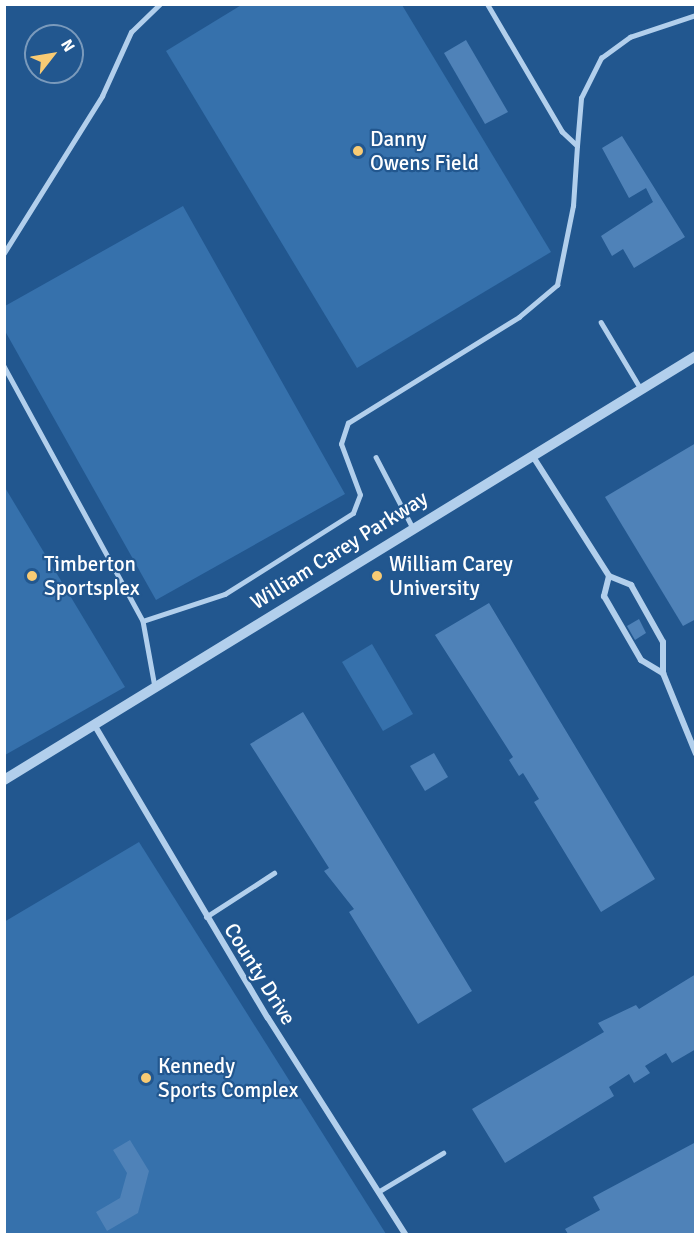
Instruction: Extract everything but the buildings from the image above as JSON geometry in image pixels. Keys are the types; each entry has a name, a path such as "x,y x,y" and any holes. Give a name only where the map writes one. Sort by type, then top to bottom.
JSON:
{"street":[{"name":"William Carey Parkway","path":"4,780 95,726 531,454 696,356"},
{"path":"531,454 609,576 631,585 663,642 663,673 696,754"},
{"path":"609,576 604,596 641,660 663,673"},
{"name":"County Drive","path":"95,726 206,917 405,1234"}],"lane":[{"path":"4,253 102,96 131,32 160,4"},
{"path":"487,4 562,132 577,146"},
{"path":"143,621 225,594 353,513 360,495 341,444 348,423 552,293 563,267 577,146 580,98 601,58 630,37 696,15"},
{"path":"601,322 640,390"},
{"path":"4,366 143,621 155,687"},
{"path":"376,457 412,528"},
{"path":"206,917 274,873"},
{"path":"378,1192 443,1153"}],"shaded area":[{"name":"Danny Owens Field","path":"243,4 402,5 551,252 357,368 166,51"},
{"path":"183,206 345,494 156,600 5,331 5,306"},
{"name":"Timberton Sportsplex","path":"4,486 125,687 5,755 4,755"},
{"path":"372,644 413,714 383,731 342,662"},
{"name":"Kennedy Sports Complex","path":"139,842 386,1234 5,1234 4,922"}],"place":[{"name":"Danny Owens Field","path":"358,151"},
{"name":"Timberton Sportsplex","path":"32,576"},
{"name":"William Carey University","path":"377,576"},
{"name":"Kennedy Sports Complex","path":"146,1078"}]}
